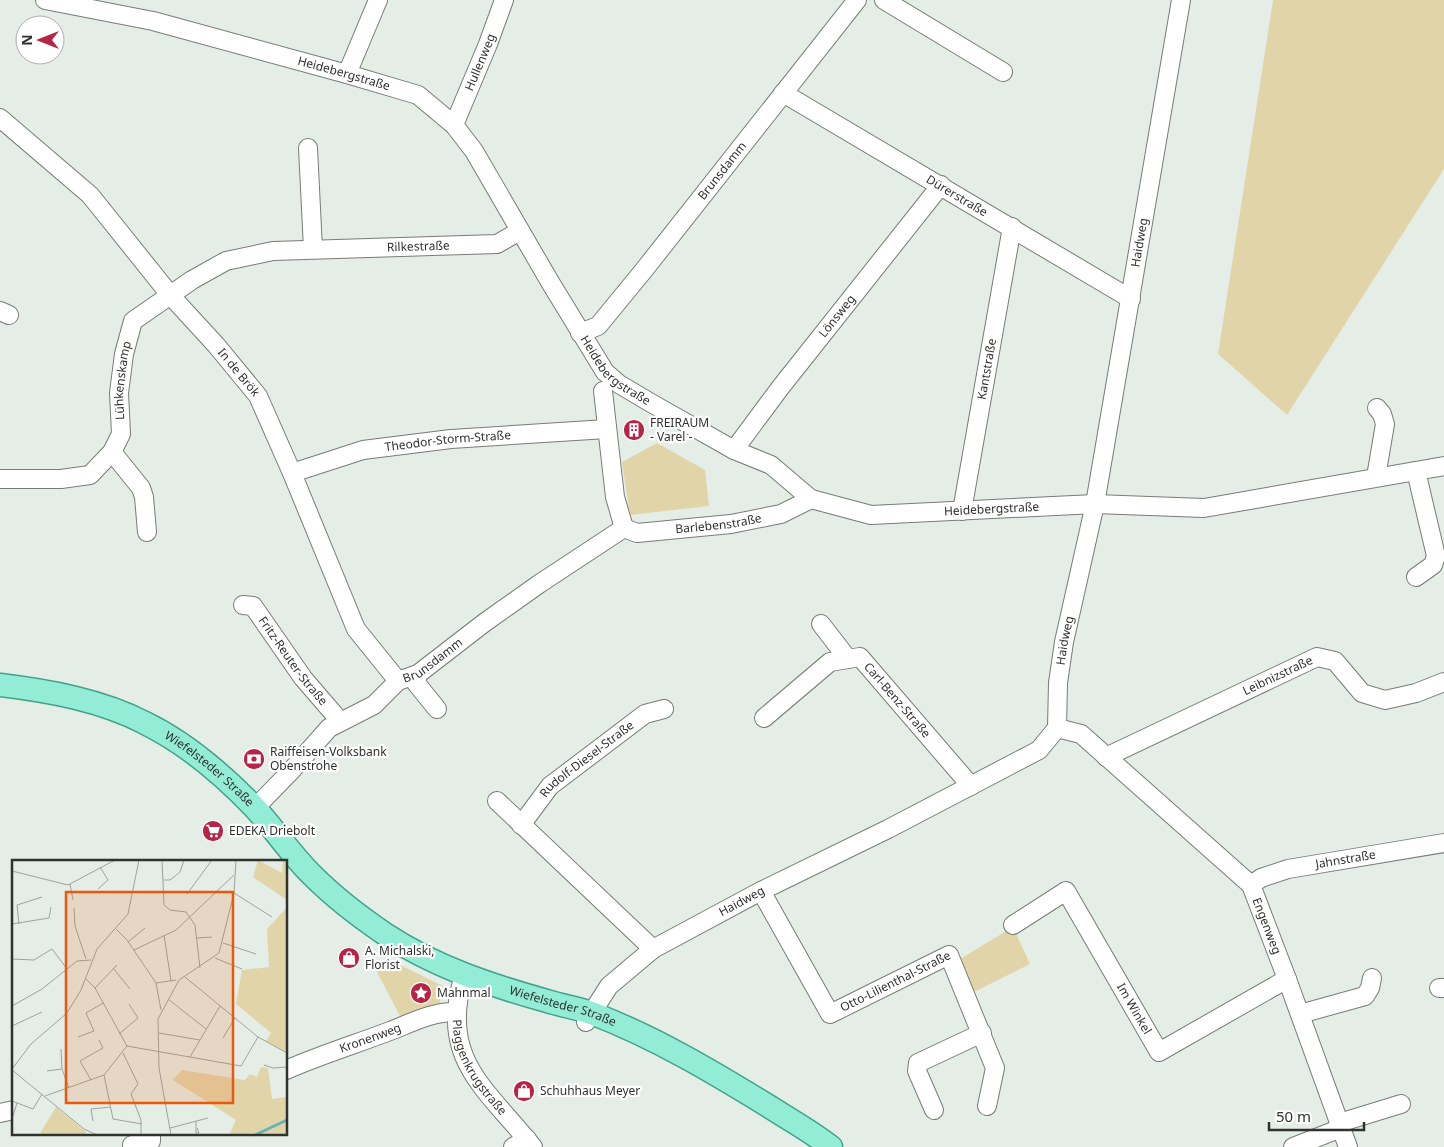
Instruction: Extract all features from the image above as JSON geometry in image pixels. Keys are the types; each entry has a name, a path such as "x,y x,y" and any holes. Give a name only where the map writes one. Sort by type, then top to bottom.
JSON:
{"main road":[{"name":"Wiefelsteder Straße","path":"0,685 70,696 105,707 145,723 211,766 254,808 312,876 346,906 404,945 436,963 464,975 589,1017 672,1048 831,1147"}],"street":[{"name":"Heidebergstraße","path":"45,0 154,21 418,95 454,125 474,152 580,333 605,372 619,384 734,450 771,464 811,499 871,515 1095,504 1204,508 1444,466"},
{"path":"347,74 378,0"},
{"name":"Hullenweg","path":"454,125 504,0"},
{"name":"Brunsdamm","path":"580,333 598,326 857,0"},
{"path":"884,0 1003,72"},
{"name":"Haidweg","path":"589,1017 609,986 653,949 761,891 888,830 1016,760 1039,750 1057,728 1058,683 1064,642 1095,504 1132,299 1181,0"},
{"name":"Dürerstraße","path":"783,93 942,185 1132,299"},
{"name":"In de Brök","path":"0,118 90,196 171,296 216,345 258,396 356,628 398,681"},
{"path":"308,148 313,249"},
{"name":"Lönsweg","path":"734,450 780,388 942,185"},
{"name":"Kantstraße","path":"962,511 1012,227"},
{"name":"Rilkestraße","path":"171,296 192,280 226,261 273,251 497,244 520,231"},
{"name":"Lühkenskamp","path":"0,479 61,479 90,475 112,452 121,434 119,393 124,354 133,321 171,296"},
{"path":"602,391 615,497 624,528"},
{"path":"1376,478 1385,424 1382,414 1377,408"},
{"name":"Theodor-Storm-Straße","path":"292,473 363,450 452,439 607,429"},
{"path":"112,452 141,488 144,498 147,532"},
{"path":"1416,470 1436,556 1433,565 1416,577"},
{"name":"Barlebenstraße","path":"624,528 637,532 731,524 781,514 811,499"},
{"name":"Brunsdamm","path":"254,808 290,772 329,728 340,720 374,705 398,681 418,674 516,601 624,528"},
{"name":"Fritz-Reuter-Straße","path":"243,605 254,606 303,678 340,720"},
{"path":"821,624 848,659"},
{"name":"Carl-Benz-Straße","path":"764,718 830,662 860,657 971,786"},
{"name":"Leibnizstraße","path":"1106,757 1317,657 1335,661 1362,693 1385,700 1416,693 1444,682"},
{"path":"418,674 416,683 437,709"},
{"name":"Rudolf-Diesel-Straße","path":"521,825 550,786 645,714 664,710"},
{"name":"Engenweg","path":"1057,728 1082,734 1251,885 1348,1147"},
{"path":"497,802 653,949"},
{"name":"Jahnstraße","path":"1251,885 1261,878 1288,869 1444,843"},
{"name":"Otto-Lilienthal-Straße","path":"761,891 830,1014 949,955 995,1068 987,1106"},
{"name":"Im Winkel","path":"1013,925 1066,891 1159,1052 1287,979"},
{"name":"Plaggenkrugstraße","path":"464,975 456,1012 456,1030 461,1051 471,1071 524,1144"},
{"path":"1300,1014 1365,996 1370,988 1372,978"},
{"name":"Kronenweg","path":"288,1069 418,1020 445,1012 456,1012"},
{"path":"934,1110 917,1071 918,1063 982,1034"},
{"path":"1293,1147 1340,1126 1401,1104"},
{"path":"132,1145 151,1140 151,1134"}],"shaded area":[{"path":"1273,0 1444,0 1444,169 1287,415 1218,354"},
{"path":"657,443 705,470 709,506 630,515 622,462"},
{"path":"1013,927 1030,964 974,992 960,959"},
{"path":"396,963 443,986 439,1007 402,1020 376,970"}],"place":[{"name":"FREIRAUM - Varel -","path":"634,430"},
{"name":"Raiffeisen-Volksbank Obenstrohe","path":"254,759"},
{"name":"EDEKA Driebolt","path":"213,831"},
{"name":"A. Michalski, Florist","path":"349,958"},
{"name":"Mahnmal","path":"421,993"},
{"name":"Schuhhaus Meyer","path":"524,1091"}]}
